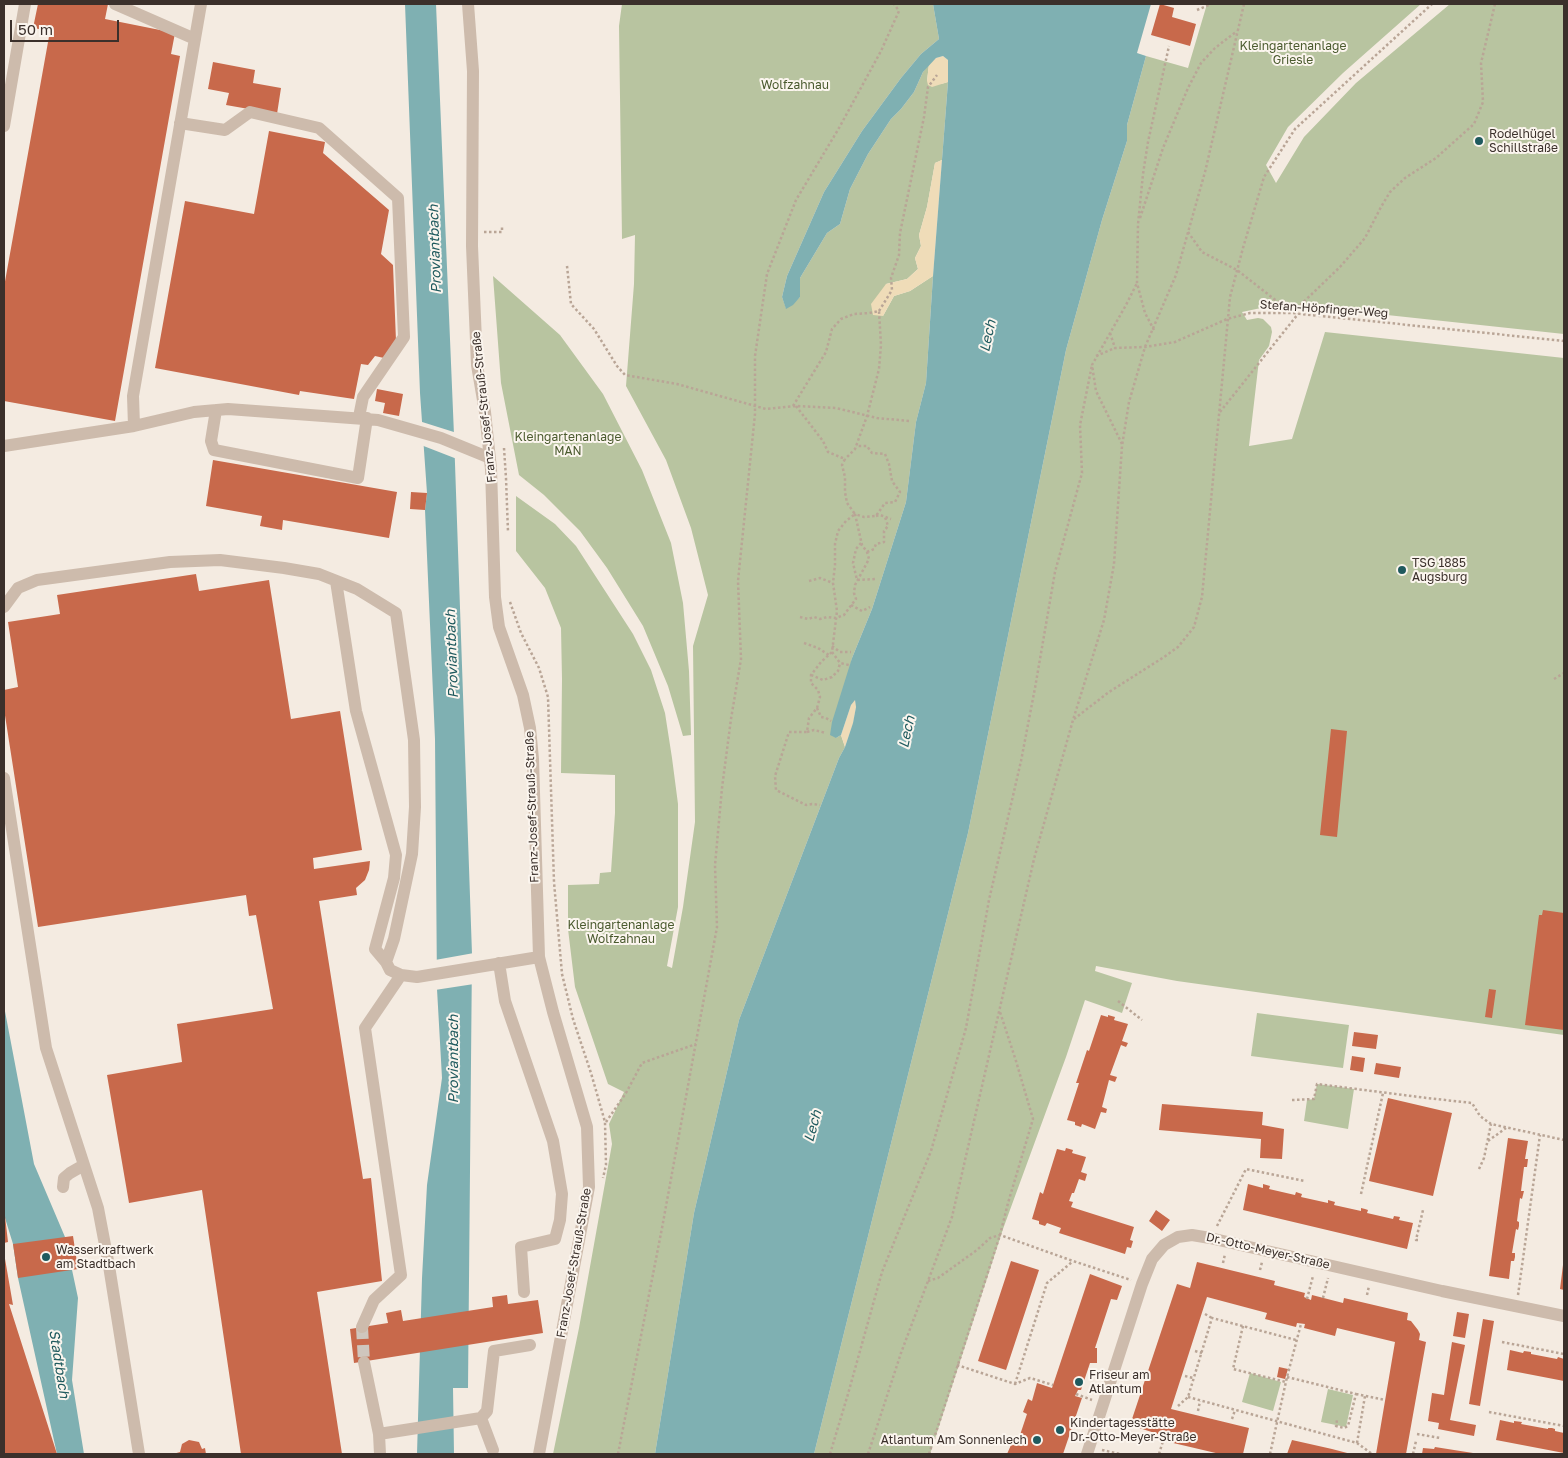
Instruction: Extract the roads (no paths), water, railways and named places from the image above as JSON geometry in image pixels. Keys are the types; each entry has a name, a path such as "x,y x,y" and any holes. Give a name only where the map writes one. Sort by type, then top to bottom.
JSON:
{"street":[{"path":"4,126 24,4"},
{"path":"115,4 195,39"},
{"path":"134,426 133,396 201,4"},
{"name":"Franz-Josef-Strauß-Straße","path":"468,4 474,71 472,246 477,365 490,458 495,597 499,628 523,695 530,728 539,957 587,1127 589,1187 539,1454"},
{"path":"180,123 225,130 250,112 319,128 398,198 404,337 363,397 358,478 214,450 211,442 216,410"},
{"path":"4,446 134,426 194,412 228,409 363,418 405,426 490,458"},
{"path":"4,607 18,588 37,580 170,562 220,560 319,574 357,588 396,613 414,740 415,807 412,854 394,939 386,962"},
{"path":"336,581 356,710 396,855 394,878 375,949 390,970 401,975 417,977 539,957"},
{"path":"4,778 46,1048 98,1208 140,1454"},
{"path":"494,964 553,1141 562,1194 556,1239 521,1248 524,1292"},
{"path":"362,1327 374,1300 400,1274 365,1028 401,975"},
{"path":"63,1187 64,1178 84,1165"},
{"name":"Dr.-Otto-Meyer-Straße","path":"1088,1450 1142,1284 1152,1259 1164,1245 1178,1237 1192,1234 1330,1266 1564,1316"},
{"path":"379,1434 476,1419 487,1411 494,1351 530,1345"},
{"path":"364,1362 379,1434 380,1454"},
{"path":"476,1419 493,1450"}],"water":[{"name":"Proviantbach","path":"405,4 436,4 454,435 472,954 468,1388 453,1388 454,1454 417,1454 422,1278 427,1185 442,1078 437,989 435,739 425,510 427,493 420,393"},
{"name":"Lech","path":"933,4 1151,4 1137,53 1146,56 1127,125 1127,141 1102,220 1066,350 968,833 814,1454 655,1454 694,1213 739,1020 853,723 856,707 855,700 851,705 841,735 836,738 830,735 832,722 852,658 872,609 906,502 916,422 926,383 948,82 948,60 943,56 936,58 923,72 914,92 891,119 868,154 850,189 840,224 827,233 800,278 800,297 793,305 786,309 782,297 787,276 824,192 862,131 901,78 921,54 939,39"},
{"name":"Stadtbach","path":"4,1006 34,1164 65,1237 78,1298 72,1380 84,1454 57,1454 18,1278 13,1244 5,1218"}],"tunnel":[{"path":"362,1327 364,1362"}],"place":[{"name":"Rodelhügel Schillstraße","path":"1479,141"},
{"name":"TSG 1885 Augsburg","path":"1402,570"},
{"name":"Wasserkraftwerk am Stadtbach","path":"46,1257"},
{"name":"Friseur am Atlantum","path":"1079,1382"},
{"name":"Kindertagesstätte Dr.-Otto-Meyer-Straße","path":"1060,1430"},
{"name":"Atlantum Am Sonnenlech","path":"1037,1440"}],"park label":[{"name":"Kleingartenanlage Griesle","path":"1293,53"},
{"name":"Wolfzahnau","path":"795,85"},
{"name":"Kleingartenanlage MAN","path":"568,444"},
{"name":"Kleingartenanlage Wolfzahnau","path":"621,932"}]}
